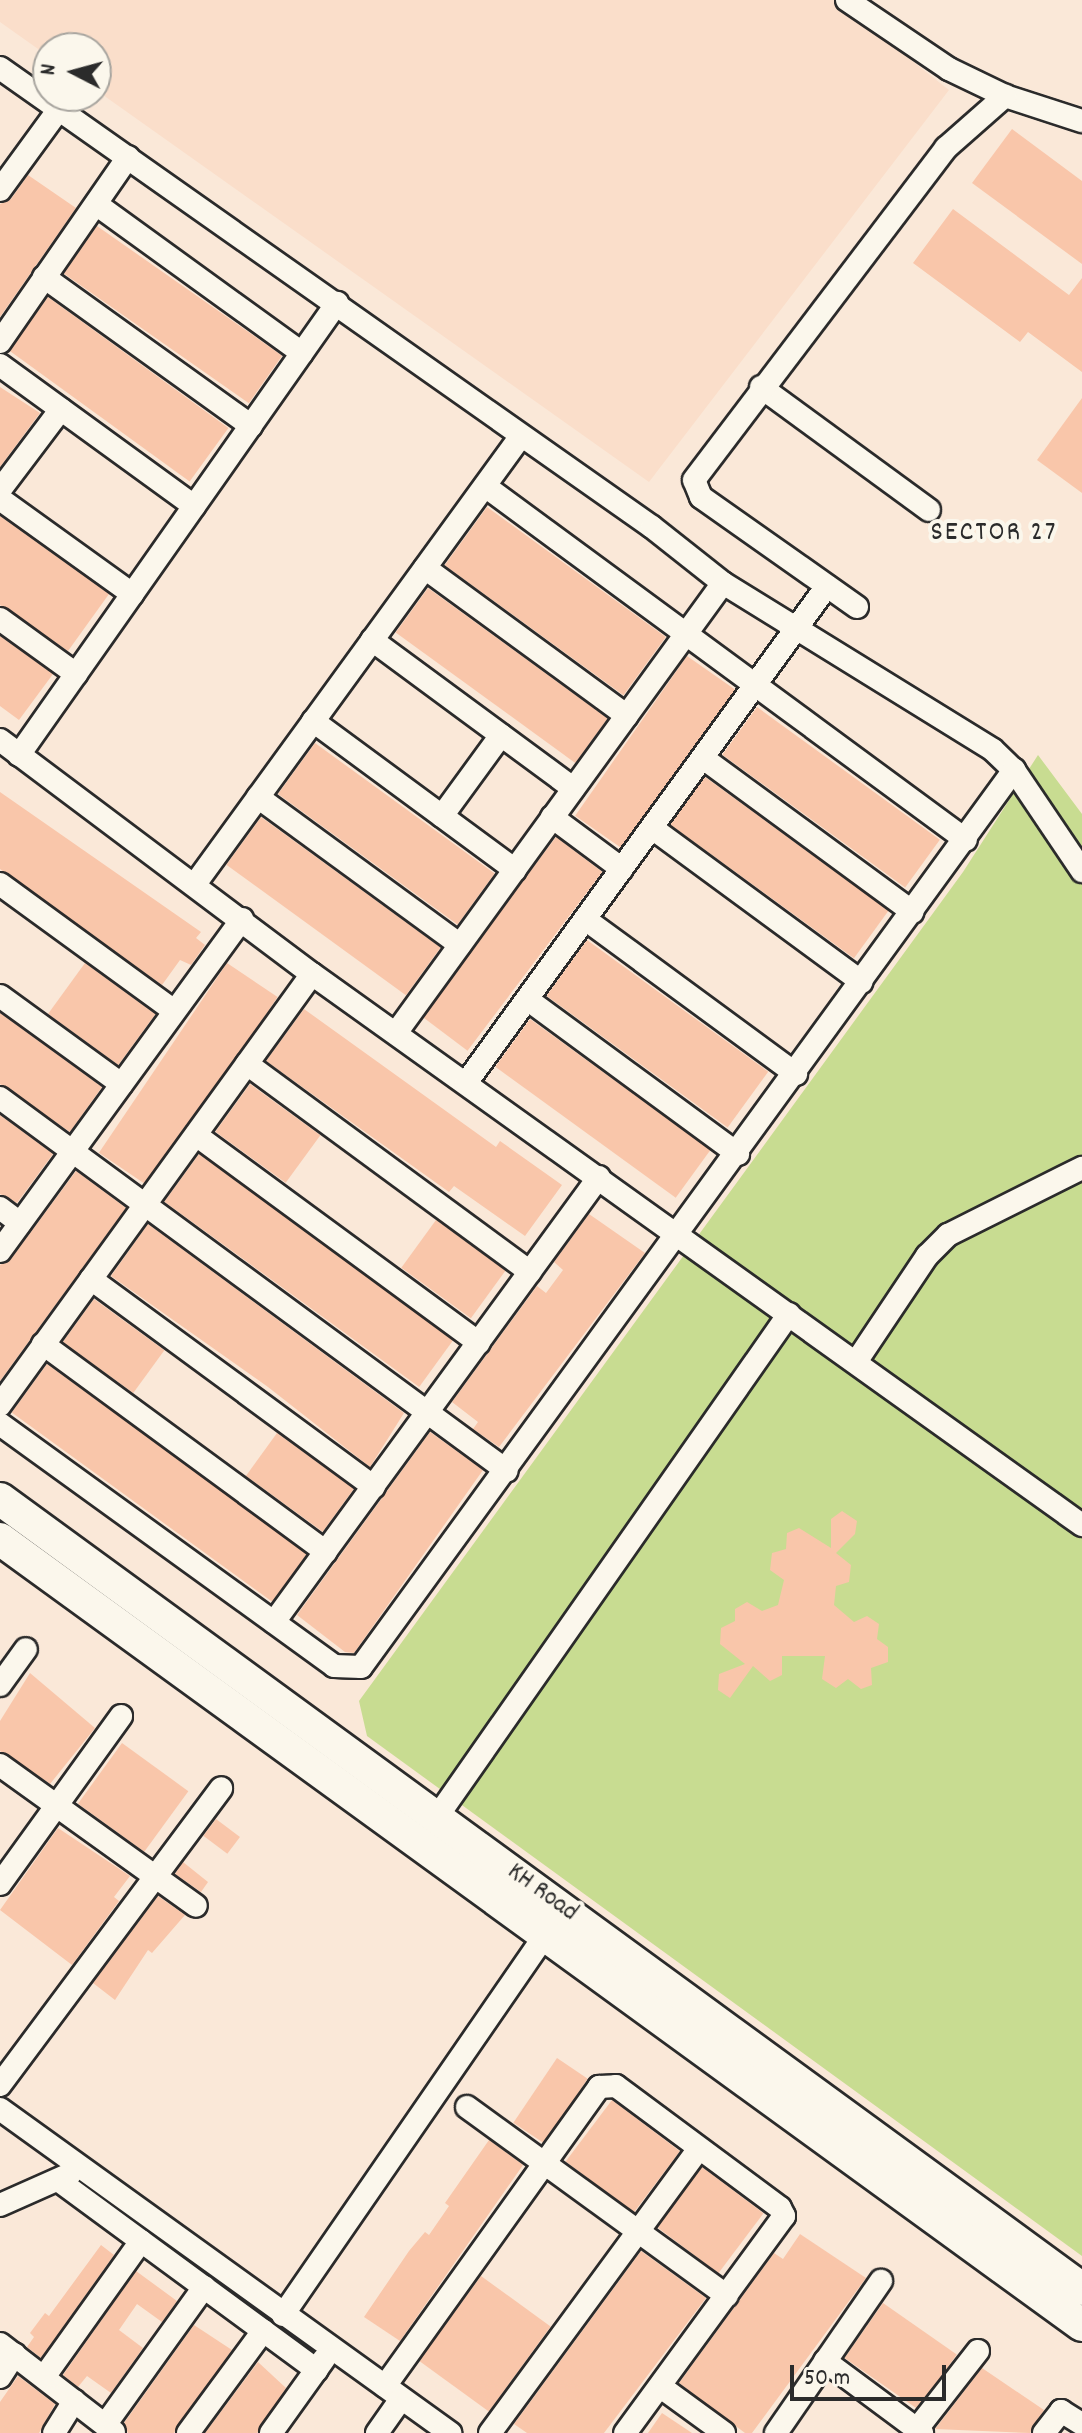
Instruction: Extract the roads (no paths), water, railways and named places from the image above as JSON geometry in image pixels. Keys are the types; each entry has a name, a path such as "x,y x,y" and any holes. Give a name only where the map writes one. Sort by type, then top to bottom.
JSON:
{"main road":[{"name":"KH Road","path":"0,1499 437,1817 555,1922 1082,2325"},
{"name":"KH Road","path":"0,1539 1082,2289"}],"street":[{"path":"847,0 949,69 1005,96 1081,118"},
{"path":"0,68 32,90"},
{"path":"857,607 695,490 698,469 946,148 1005,96"},
{"path":"0,190 57,112"},
{"path":"63,112 337,303 723,583 794,631 993,750 1014,770 1082,871"},
{"path":"0,342 128,157"},
{"path":"96,204 302,353"},
{"path":"44,277 251,426"},
{"path":"19,755 337,303"},
{"path":"0,365 194,506"},
{"path":"761,387 929,510"},
{"path":"0,490 61,409"},
{"path":"195,884 521,436"},
{"path":"485,486 966,840"},
{"path":"0,499 132,594"},
{"path":"425,568 627,716"},
{"path":"396,1033 723,583"},
{"path":"466,1083 827,586"},
{"path":"0,619 76,674"},
{"path":"372,640 573,788"},
{"path":"313,721 515,870"},
{"path":"442,816 501,735"},
{"path":"0,740 312,974 1082,1525"},
{"path":"703,758 913,912"},
{"path":"0,1424 334,1666 361,1667 738,1154 1014,770"},
{"path":"258,797 460,945"},
{"path":"552,817 622,869"},
{"path":"652,828 862,982"},
{"path":"0,884 174,1011"},
{"path":"0,1251 242,919"},
{"path":"585,919 796,1074"},
{"path":"0,1405 312,974"},
{"path":"0,996 121,1084"},
{"path":"527,999 738,1154"},
{"path":"247,1064 530,1272"},
{"path":"0,1098 507,1471"},
{"path":"196,1135 479,1343"},
{"path":"856,1362 927,1256 948,1235 1082,1168"},
{"path":"274,1622 599,1177"},
{"path":"0,1208 20,1223"},
{"path":"91,1279 374,1487"},
{"path":"437,1817 789,1314"},
{"path":"43,1344 326,1552"},
{"path":"0,1685 26,1649"},
{"path":"0,1884 121,1716"},
{"path":"0,1765 196,1906"},
{"path":"0,2085 221,1788"},
{"path":"283,2315 555,1922"},
{"path":"377,2433 393,2392 599,2087 608,2085 699,2148 784,2216 625,2433"},
{"path":"467,2107 727,2296"},
{"path":"0,2109 450,2433"},
{"path":"490,2433 699,2148"},
{"path":"0,2205 82,2169"},
{"path":"58,2180 317,2370"},
{"path":"44,2377 141,2241"},
{"path":"776,2433 881,2281"},
{"path":"0,2377 7,2349 110,2429 204,2287"},
{"path":"188,2433 263,2331"},
{"path":"271,2433 332,2349"},
{"path":"825,2361 920,2431 978,2351"},
{"path":"661,2387 724,2433"},
{"path":"54,2433 74,2401"},
{"path":"1044,2433 1061,2411 1082,2424"}],"district":[{"name":"SECTOR 27","path":"994,534"}]}
